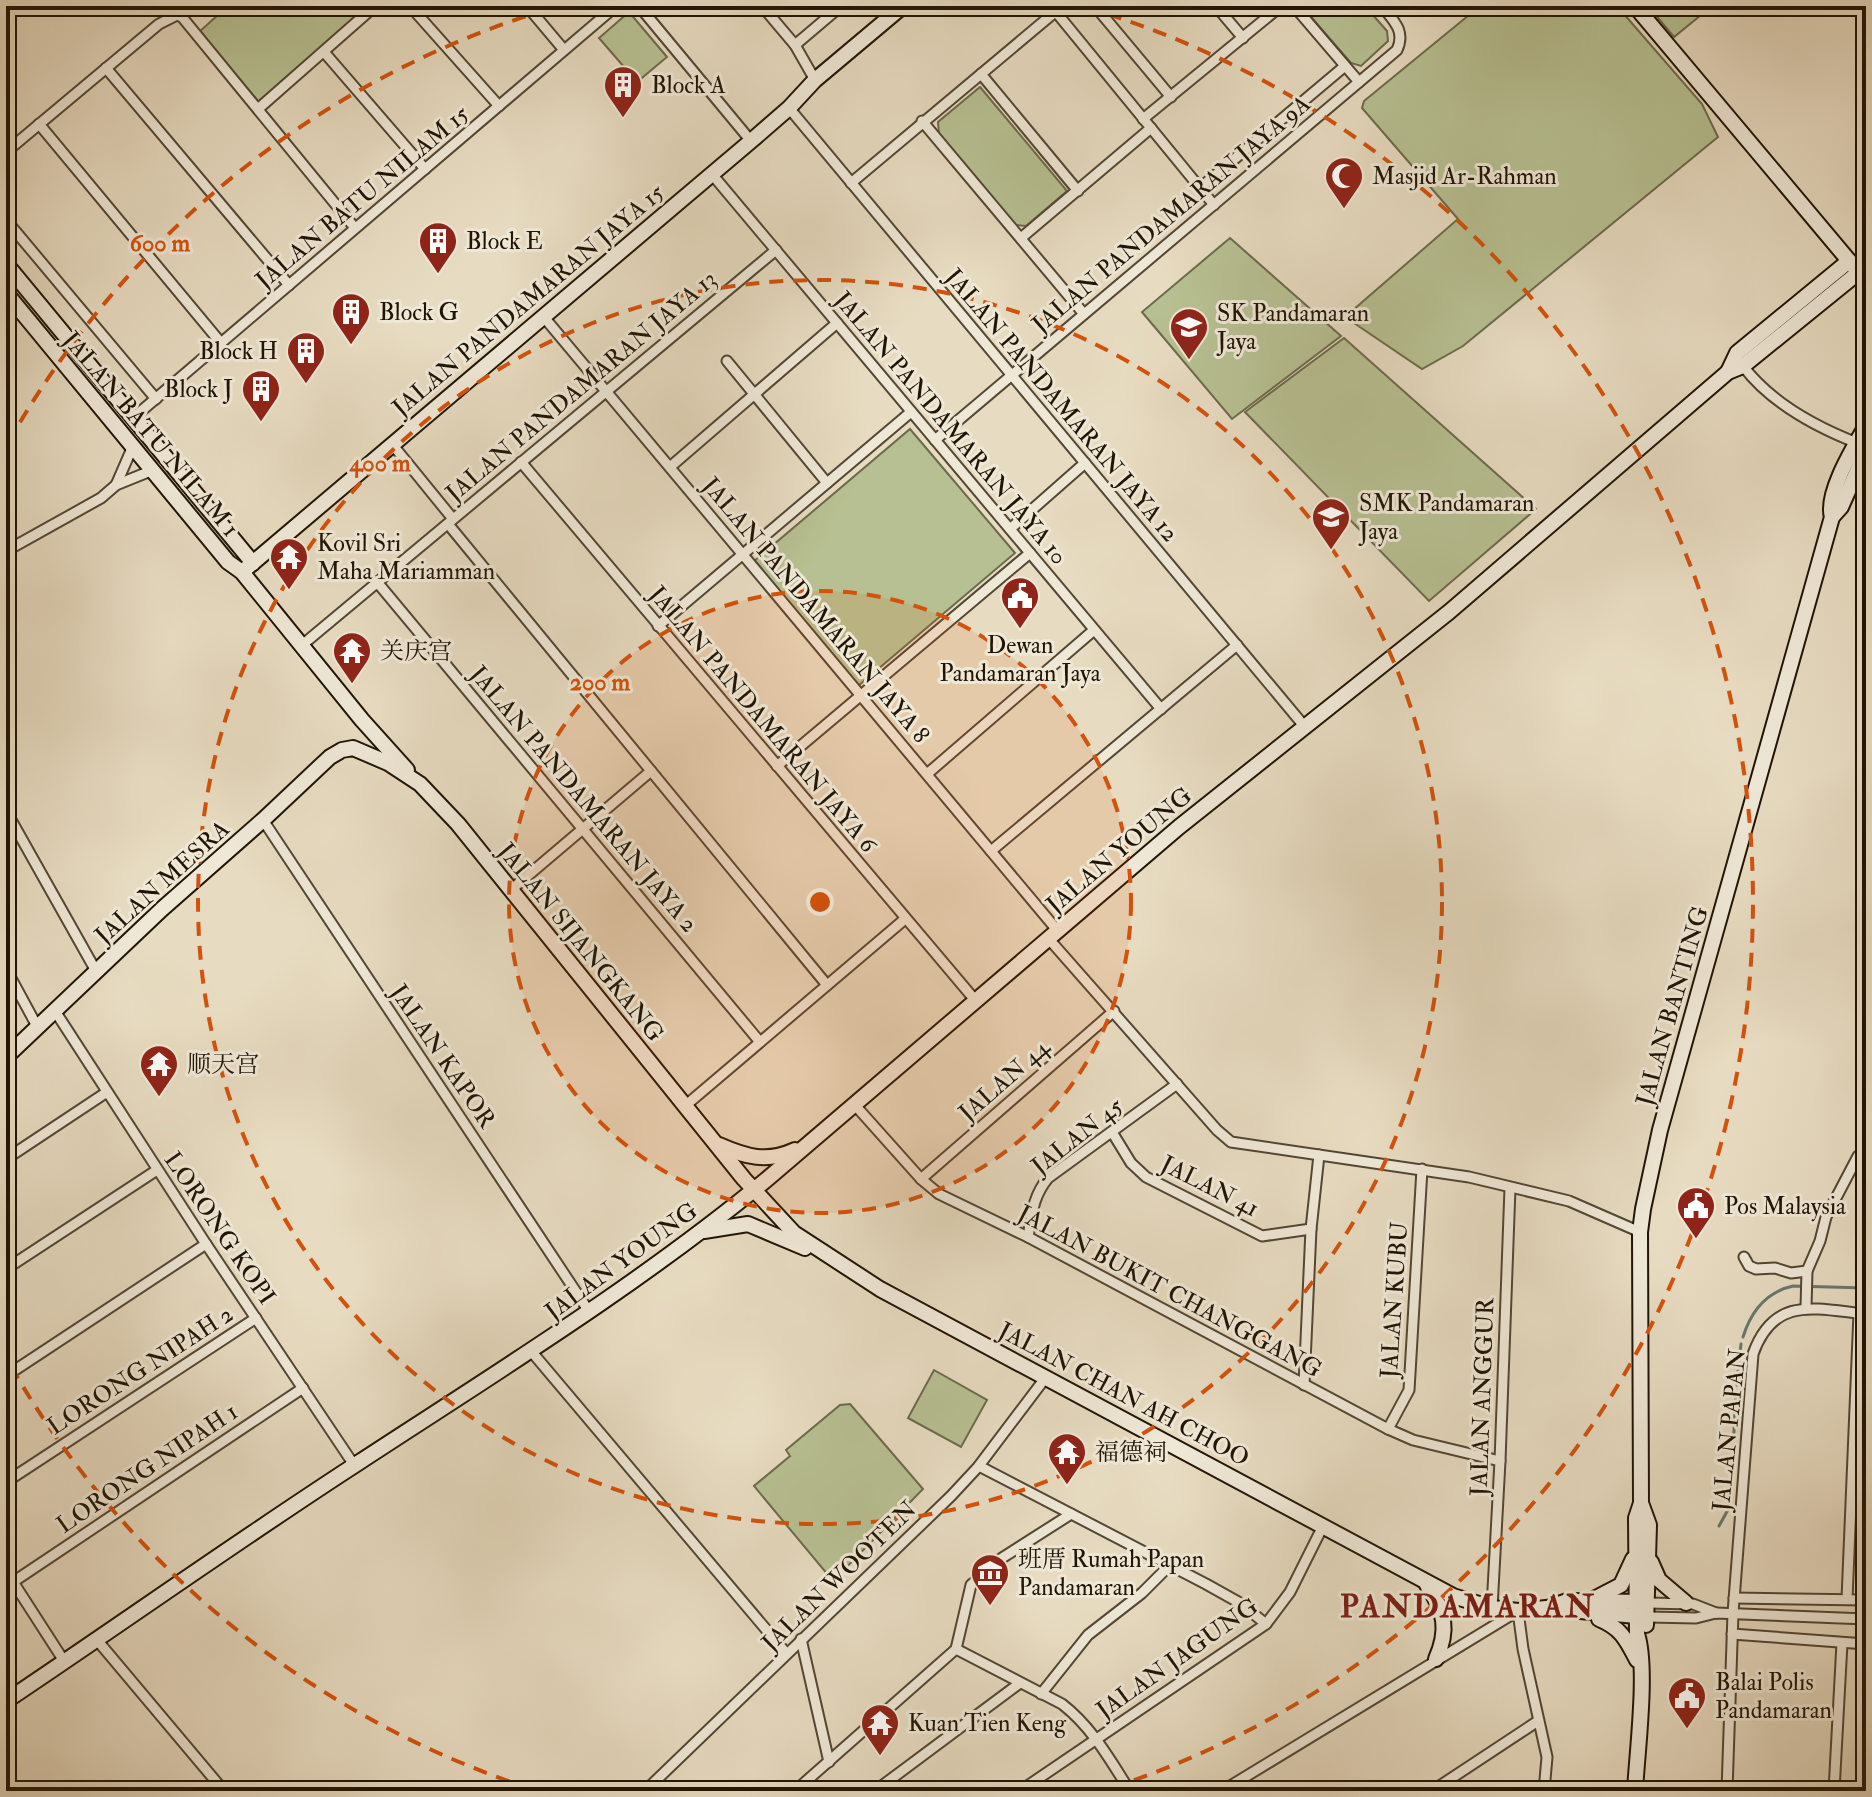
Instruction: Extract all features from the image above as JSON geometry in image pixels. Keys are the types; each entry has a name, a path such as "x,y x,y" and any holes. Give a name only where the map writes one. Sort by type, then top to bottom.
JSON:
{"main road":[{"name":"JALAN PANDAMARAN JAYA 15","path":"247,567 751,141 810,85 903,6"},
{"path":"1635,6 1858,271"},
{"name":"JALAN BATU NILAM 1","path":"6,264 133,418 247,567 301,646 420,784"},
{"name":"JALAN YOUNG","path":"6,1701 354,1465 590,1313 700,1232 1179,827 1449,612 1728,372 1743,366 1858,271"},
{"name":"JALAN YOUNG","path":"1728,372 1737,353 1858,271"},
{"path":"10,298 29,290"},
{"name":"JALAN BATU NILAM 1","path":"10,298 228,562 247,567"},
{"name":"JALAN BANTING","path":"1635,1791 1640,1643 1645,1636 1642,1556 1636,1518 1641,1503 1640,1232 1643,1209 1664,1118 1832,517 1829,506 1843,469 1862,447 1866,426"},
{"name":"JALAN SIJANGKANG","path":"353,748 388,763 420,784 458,824 754,1189"},
{"name":"JALAN MESRA","path":"6,1057 162,909 330,757 353,748"},
{"path":"715,1143 741,1155 757,1158 787,1153 808,1143"},
{"name":"JALAN CHAN AH CHOO","path":"754,1189 794,1233 880,1289 1423,1581 1463,1601 1492,1608 1518,1611 1546,1608 1567,1601 1588,1607"},
{"path":"700,1232 748,1224 842,1265"},
{"path":"1588,1607 1621,1585 1642,1556 1659,1580 1692,1604"},
{"path":"1423,1581 1438,1604 1443,1619 1445,1639 1436,1659"},
{"path":"1588,1607 1643,1610"},
{"path":"1588,1607 1624,1634 1641,1668"}],"street":[{"path":"258,109 375,6"},
{"path":"410,6 499,106"},
{"path":"527,6 564,50"},
{"name":"JALAN BATU NILAM 15","path":"133,418 616,6"},
{"path":"639,6 751,141"},
{"path":"762,6 795,45 810,85"},
{"path":"795,45 841,6"},
{"path":"1095,6 1171,97"},
{"path":"1216,6 1243,38"},
{"path":"1143,119 1281,6"},
{"path":"1294,6 1359,82"},
{"name":"JALAN PANDAMARAN JAYA 9A","path":"935,440 1397,50 1401,36 1397,25 1382,6"},
{"path":"851,183 1053,9 1214,205"},
{"path":"6,152 159,24 177,15 182,17 355,228"},
{"path":"324,52 425,169"},
{"path":"1200,188 1345,66"},
{"path":"106,68 289,285"},
{"path":"981,74 1078,191"},
{"name":"JALAN PANDAMARAN JAYA 12","path":"789,108 1305,727"},
{"path":"922,121 1084,314"},
{"path":"39,124 221,343"},
{"path":"1021,238 1151,128"},
{"name":"JALAN PANDAMARAN JAYA 10","path":"711,173 1161,709"},
{"path":"6,220 156,399"},
{"name":"JALAN PANDAMARAN JAYA 13","path":"301,646 776,250"},
{"name":"JALAN PANDAMARAN JAYA 8","path":"543,316 991,851 1114,1011 1217,1130 1231,1142 1469,1177 1569,1201 1640,1232"},
{"path":"670,467 837,323"},
{"path":"727,361 827,483"},
{"path":"1743,366 1769,392 1805,418 1862,447"},
{"path":"658,626 911,412"},
{"path":"392,444 651,771 827,985"},
{"path":"116,485 133,446"},
{"name":"JALAN PANDAMARAN JAYA 6","path":"521,462 975,1000"},
{"path":"1010,529 1085,463"},
{"path":"6,551 104,496 116,485 153,470"},
{"path":"777,766 1030,553"},
{"name":"JALAN PANDAMARAN JAYA 2","path":"377,582 760,1042"},
{"path":"927,774 1094,630"},
{"path":"991,851 1237,645"},
{"path":"512,889 651,771"},
{"path":"6,811 96,971"},
{"name":"JALAN KAPOR","path":"263,820 590,1313"},
{"path":"6,835 16,829"},
{"path":"685,1106 905,919"},
{"path":"6,969 38,1028"},
{"name":"LORONG KOPI","path":"55,1011 354,1465"},
{"name":"JALAN 44","path":"921,1179 1114,1011"},
{"name":"JALAN 45","path":"1028,1237 1038,1190 1048,1178 1177,1084"},
{"path":"6,1159 107,1092"},
{"name":"JALAN BUKIT CHANGGANG","path":"854,1104 921,1179 939,1194 1028,1237 1388,1429 1413,1440 1500,1461"},
{"name":"JALAN 41","path":"1112,1132 1131,1163 1146,1177 1262,1236 1311,1229"},
{"path":"1304,1385 1311,1229 1319,1155"},
{"path":"1847,1599 1862,1314 1806,1307 1807,1275 1826,1217 1858,1156"},
{"name":"JALAN KUBU","path":"1388,1429 1409,1390 1422,1169"},
{"path":"6,1269 157,1170"},
{"name":"JALAN ANGGUR","path":"1492,1608 1510,1188"},
{"path":"6,1376 206,1244"},
{"path":"1744,1257 1749,1266 1756,1269 1775,1268 1807,1275"},
{"name":"JALAN PAPAN","path":"1727,1791 1733,1613 1753,1354 1759,1337 1773,1321 1791,1310 1806,1307"},
{"name":"LORONG NIPAH 2","path":"6,1482 256,1318"},
{"path":"531,1351 786,1653"},
{"name":"JALAN WOOTEN","path":"645,1791 979,1466 1046,1377"},
{"name":"LORONG NIPAH 1","path":"13,1582 303,1388"},
{"path":"979,1466 1240,1603 1266,1624"},
{"path":"795,1791 956,1649 971,1585 1002,1558 1071,1514"},
{"name":"JALAN JAGUNG","path":"1020,1791 1266,1624 1290,1592 1323,1526"},
{"path":"1041,1694 1088,1635 1142,1593 1170,1565"},
{"path":"6,1571 64,1661"},
{"path":"1734,1598 1866,1600"},
{"path":"1643,1610 1692,1604 1716,1613"},
{"path":"1643,1610 1696,1618 1733,1613 1866,1619"},
{"path":"1222,1791 1518,1611 1523,1649 1547,1757 1544,1791"},
{"path":"1732,1634 1866,1644"},
{"path":"801,1639 829,1762"},
{"path":"97,1640 224,1791"},
{"path":"1834,1791 1842,1643"},
{"path":"956,1649 1075,1715 1097,1740 1130,1791"},
{"path":"875,1791 1020,1683"},
{"path":"1432,1791 1538,1721"}],"green space":[{"path":"213,6 371,6 259,103 199,32 219,14"},
{"path":"1316,6 1365,6 1387,31 1388,41 1361,66 1351,63 1312,18"},
{"path":"1480,6 1617,6 1702,104 1718,137 1463,346 1422,369 1345,317 1458,219 1362,108 1364,101"},
{"path":"1648,6 1712,6 1674,37"},
{"path":"629,12 667,57 637,82 599,38"},
{"path":"980,87 1067,191 1026,226 1015,225 939,134 938,122"},
{"path":"1230,238 1341,336 1232,419 1142,312"},
{"path":"1344,338 1536,509 1429,601 1245,412"},
{"path":"910,429 1015,553 858,686 753,562"},
{"path":"934,1370 987,1400 961,1447 908,1418"},
{"path":"850,1404 923,1489 833,1581 754,1486 790,1456 786,1450 840,1405"}],"waterway":[{"path":"1743,1337 1750,1319 1761,1304 1783,1289 1793,1286 1866,1288"},
{"path":"1739,1361 1741,1344"},
{"path":"1737,1385 1738,1371"},
{"path":"1719,1526 1730,1506 1736,1393"}],"place":[{"name":"Block A","path":"623,119"},
{"name":"Masjid Ar-Rahman","path":"1344,210"},
{"name":"Block E","path":"438,275"},
{"name":"Block G","path":"351,346"},
{"name":"SK Pandamaran Jaya","path":"1189,361"},
{"name":"Block H","path":"306,385"},
{"name":"Block J","path":"261,423"},
{"name":"SMK Pandamaran Jaya","path":"1331,551"},
{"name":"Kovil Sri Maha Mariamman","path":"289,591"},
{"name":"Dewan Pandamaran Jaya","path":"1020,630"},
{"name":"关庆宫","path":"352,685"},
{"name":"顺天宫","path":"159,1098"},
{"name":"Pos Malaysia","path":"1696,1240"},
{"name":"福德祠","path":"1067,1486"},
{"name":"班厝 Rumah Papan Pandamaran","path":"990,1607"},
{"name":"Balai Polis Pandamaran","path":"1687,1730"},
{"name":"Kuan Tien Keng","path":"880,1757"}],"district":[{"name":"PANDAMARAN","path":"1468,1606"}]}
